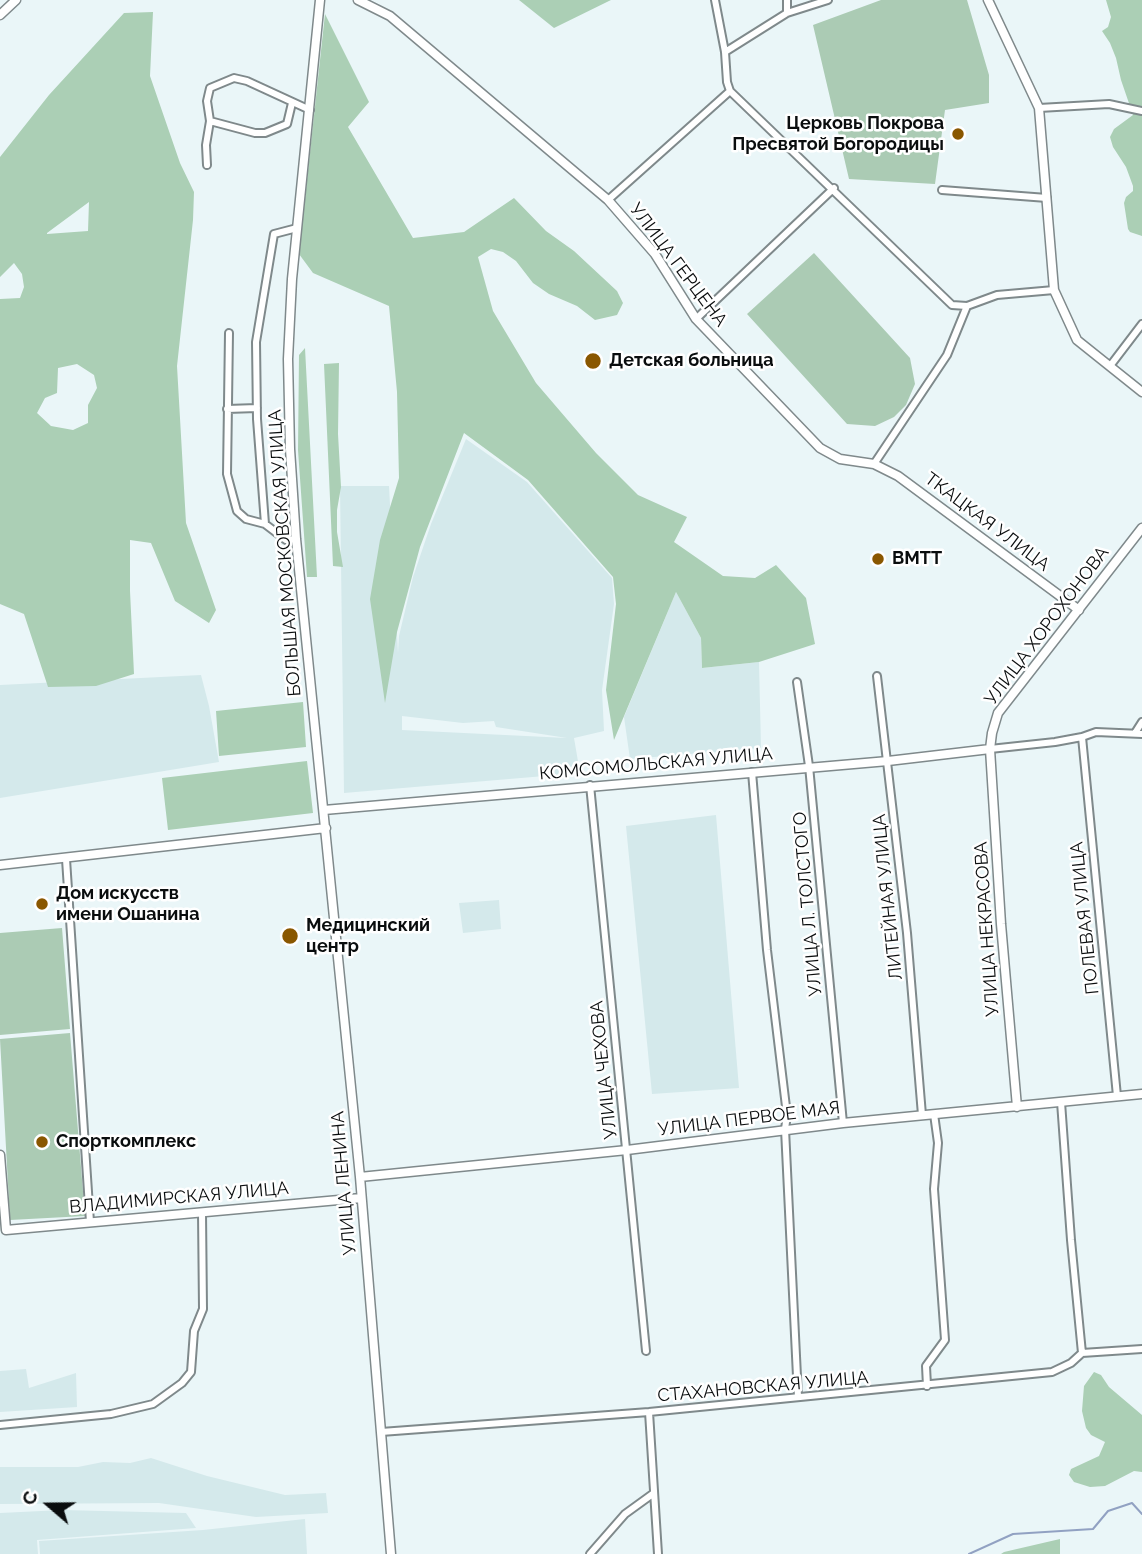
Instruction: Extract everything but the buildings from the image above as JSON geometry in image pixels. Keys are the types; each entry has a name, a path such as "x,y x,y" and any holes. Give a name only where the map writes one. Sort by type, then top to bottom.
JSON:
{"street":[{"path":"0,15 16,0"},
{"name":"БОЛЬШАЯ МОСКОВСКАЯ УЛИЦА","path":"320,0 288,359 296,539 324,810"},
{"name":"УЛИЦА ГЕРЦЕНА","path":"358,0 390,16 608,200 655,254 696,319 820,449 840,459 874,464"},
{"path":"715,0 730,91 834,188 952,305 967,306 997,295 1054,290"},
{"path":"787,0 787,13"},
{"path":"725,52 787,13 828,0"},
{"path":"988,0 1039,108 1054,290 1077,340 1142,392"},
{"path":"206,165 210,121 206,102 210,88 234,78 247,81 310,110"},
{"path":"608,200 730,91"},
{"path":"210,121 255,133 265,133 287,124 292,103"},
{"path":"1039,108 1109,104 1142,111"},
{"path":"696,319 834,188"},
{"path":"942,191 1047,198"},
{"path":"265,524 257,408 256,342 274,234 298,228"},
{"path":"874,464 947,355 967,306"},
{"path":"1110,366 1142,324"},
{"path":"229,333 227,474 237,510 246,519 265,524 286,540 296,539"},
{"path":"228,409 257,408"},
{"name":"ТКАЦКАЯ УЛИЦА","path":"874,464 920,491 1079,610"},
{"name":"УЛИЦА ХОРОХОНОВА","path":"990,749 998,713 1142,528"},
{"name":"ЛИТЕЙНАЯ УЛИЦА","path":"877,676 907,933 922,1115"},
{"name":"УЛИЦА Л. ТОЛСТОГО","path":"797,682 809,766 843,1123"},
{"path":"990,749 1082,737 1096,732 1139,734 1142,722"},
{"name":"ПОЛЕВАЯ УЛИЦА","path":"1082,737 1117,1096"},
{"name":"КОМСОМОЛЬСКАЯ УЛИЦА","path":"324,810 888,761 990,749"},
{"name":"УЛИЦА НЕКРАСОВА","path":"990,749 1001,924 1017,1107"},
{"path":"752,772 767,950 787,1115 785,1129 798,1397"},
{"name":"УЛИЦА ЧЕХОВА","path":"590,785 646,1351"},
{"name":"УЛИЦА ЛЕНИНА","path":"324,810 360,1177 391,1554"},
{"path":"0,865 326,828"},
{"path":"66,859 90,1222"},
{"name":"УЛИЦА ПЕРВОЕ МАЯ","path":"360,1177 627,1150 785,1129 1142,1094"},
{"path":"1061,1102 1070,1240 1082,1353"},
{"path":"927,1386 926,1366 945,1340 934,1189 938,1143 934,1114"},
{"path":"0,1155 3,1230"},
{"name":"ВЛАДИМИРСКАЯ УЛИЦА","path":"3,1230 361,1198"},
{"path":"0,1424 111,1414 153,1404 182,1383 191,1372 194,1331 203,1308 202,1213"},
{"name":"СТАХАНОВСКАЯ УЛИЦА","path":"381,1432 649,1412 927,1386 1052,1372 1071,1363 1082,1353 1142,1349"},
{"path":"649,1412 658,1554"},
{"path":"590,1554 625,1514 654,1493"}],"shaded area":[{"path":"466,439 527,482 612,578 614,604 602,690 604,731 574,738 580,773 344,793 340,486 389,486 398,653 399,636 413,577 431,524","holes":["402,716 463,723 494,721 496,727 567,738 402,730"]},
{"path":"676,592 701,638 702,668 759,662 761,748 630,759 624,717"},
{"path":"201,675 219,762 0,798 0,685"},
{"path":"716,815 739,1088 652,1094 626,826"},
{"path":"499,900 501,929 463,933 459,903"},
{"path":"26,1369 29,1388 76,1373 77,1407 0,1412 0,1371"},
{"path":"151,1458 207,1476 285,1495 326,1493 328,1513 256,1517 159,1503 0,1504 0,1467 78,1467 103,1462 130,1463"},
{"path":"62,1510 186,1513 196,1528 37,1540 38,1554 0,1554 0,1513"},
{"path":"305,1519 307,1554 40,1554 39,1541 203,1530"}],"green space":[{"path":"519,0 611,0 554,28"},
{"path":"881,0 967,0 989,75 989,103 945,110 935,184 849,179 813,25"},
{"path":"1106,0 1142,0 1142,236 1128,229 1124,203 1133,191 1133,186 1110,137 1114,129 1133,115 1116,58 1102,31 1108,27 1111,17"},
{"path":"153,12 150,76 180,163 194,192 177,366 186,523 216,610 209,623 175,601 151,543 130,540 134,674 96,686 48,687 24,614 0,604 0,299 20,298 24,287 22,274 14,263 0,277 0,157 49,95 124,13","holes":["89,202 88,231 47,234 47,233","77,364 94,375 97,388 88,405 88,423 73,430 51,426 37,413 45,398 57,393 58,368"]},
{"path":"325,14 369,102 348,127 413,238 464,232 514,198 546,231 574,251 617,291 623,303 617,315 595,320 577,306 549,294 533,283 516,261 503,252 491,249 478,257 493,311 536,383 596,453 638,495 687,517 674,542 723,576 755,578 776,565 806,598 815,644 759,662 702,668 701,638 676,592 614,740 606,690 616,604 613,577 528,480 464,433 420,547 397,632 385,703 370,599 380,540 399,478 397,392 389,306 313,273 299,254"},
{"path":"814,253 910,358 915,384 906,405 894,417 875,426 847,424 747,314"},
{"path":"305,348 317,577 307,577 298,450 299,355"},
{"path":"339,363 338,434 341,487 337,532 343,567 333,566 324,364"},
{"path":"303,702 306,747 219,756 216,711"},
{"path":"307,761 313,813 168,830 162,778"},
{"path":"62,928 70,1029 0,1035 0,933"},
{"name":"Спорткомплекс","path":"70,1033 85,1216 10,1220 0,1039"},
{"path":"1094,1372 1101,1375 1109,1387 1142,1415 1142,1472 1134,1471 1105,1486 1090,1487 1074,1482 1069,1475 1071,1469 1099,1456 1105,1442 1091,1435 1086,1428 1082,1411 1084,1386"},
{"path":"1060,1539 1060,1554 1001,1554 1004,1552"}],"waterway":[{"path":"969,1554 1013,1534 1093,1529 1108,1511 1132,1503 1142,1514"}],"place":[{"name":"Церковь Покрова Пресвятой Богородицы","path":"958,134"},
{"name":"Детская больница","path":"593,361"},
{"name":"ВМТТ","path":"878,559"},
{"name":"Дом искусств имени Ошанина","path":"42,904"},
{"name":"Медицинский центр","path":"290,936"},
{"name":"Спорткомплекс","path":"42,1142"}]}
